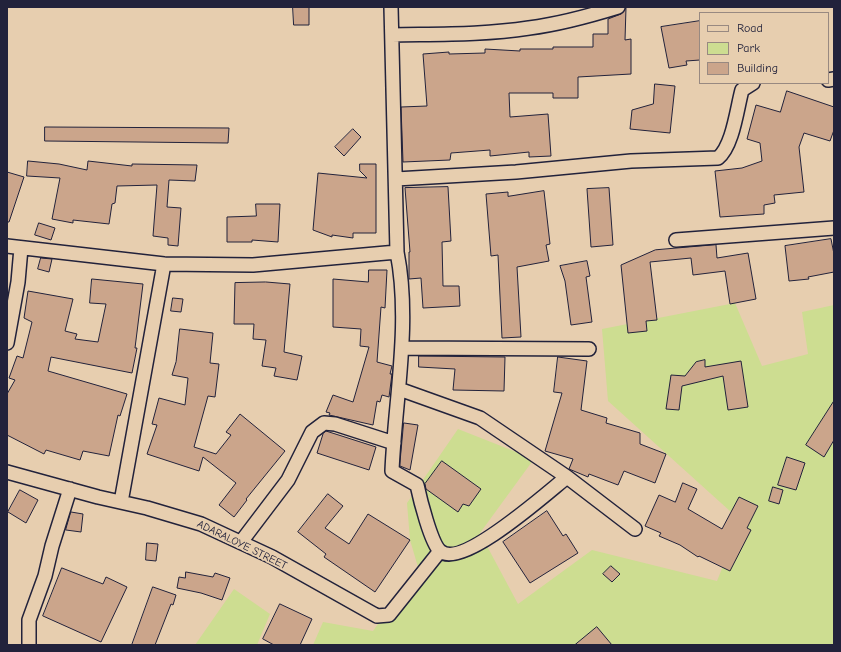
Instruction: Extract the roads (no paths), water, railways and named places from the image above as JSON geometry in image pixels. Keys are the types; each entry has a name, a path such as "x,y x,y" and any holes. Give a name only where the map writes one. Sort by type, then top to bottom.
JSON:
{"street":[{"path":"391,7 397,252 402,276 402,348 392,471 417,486 432,538 440,551 454,554 492,535 567,477"},
{"path":"392,35 442,34 528,29 576,20 618,7"},
{"path":"396,179 516,172 631,161 718,158 723,153 728,143 742,90 751,84"},
{"path":"676,240 834,228"},
{"path":"7,246 164,264 253,265 397,252"},
{"path":"7,343 18,282 20,248"},
{"path":"121,502 164,264"},
{"path":"402,348 589,348"},
{"path":"399,389 480,418 567,477 635,529"},
{"path":"240,542 288,480 312,432 324,423 348,428 394,442"},
{"name":"ADARALOYE STREET","path":"7,472 200,524 272,557 377,616 389,615 440,551"},
{"path":"29,645 29,620 45,576 52,546 70,489"}]}
